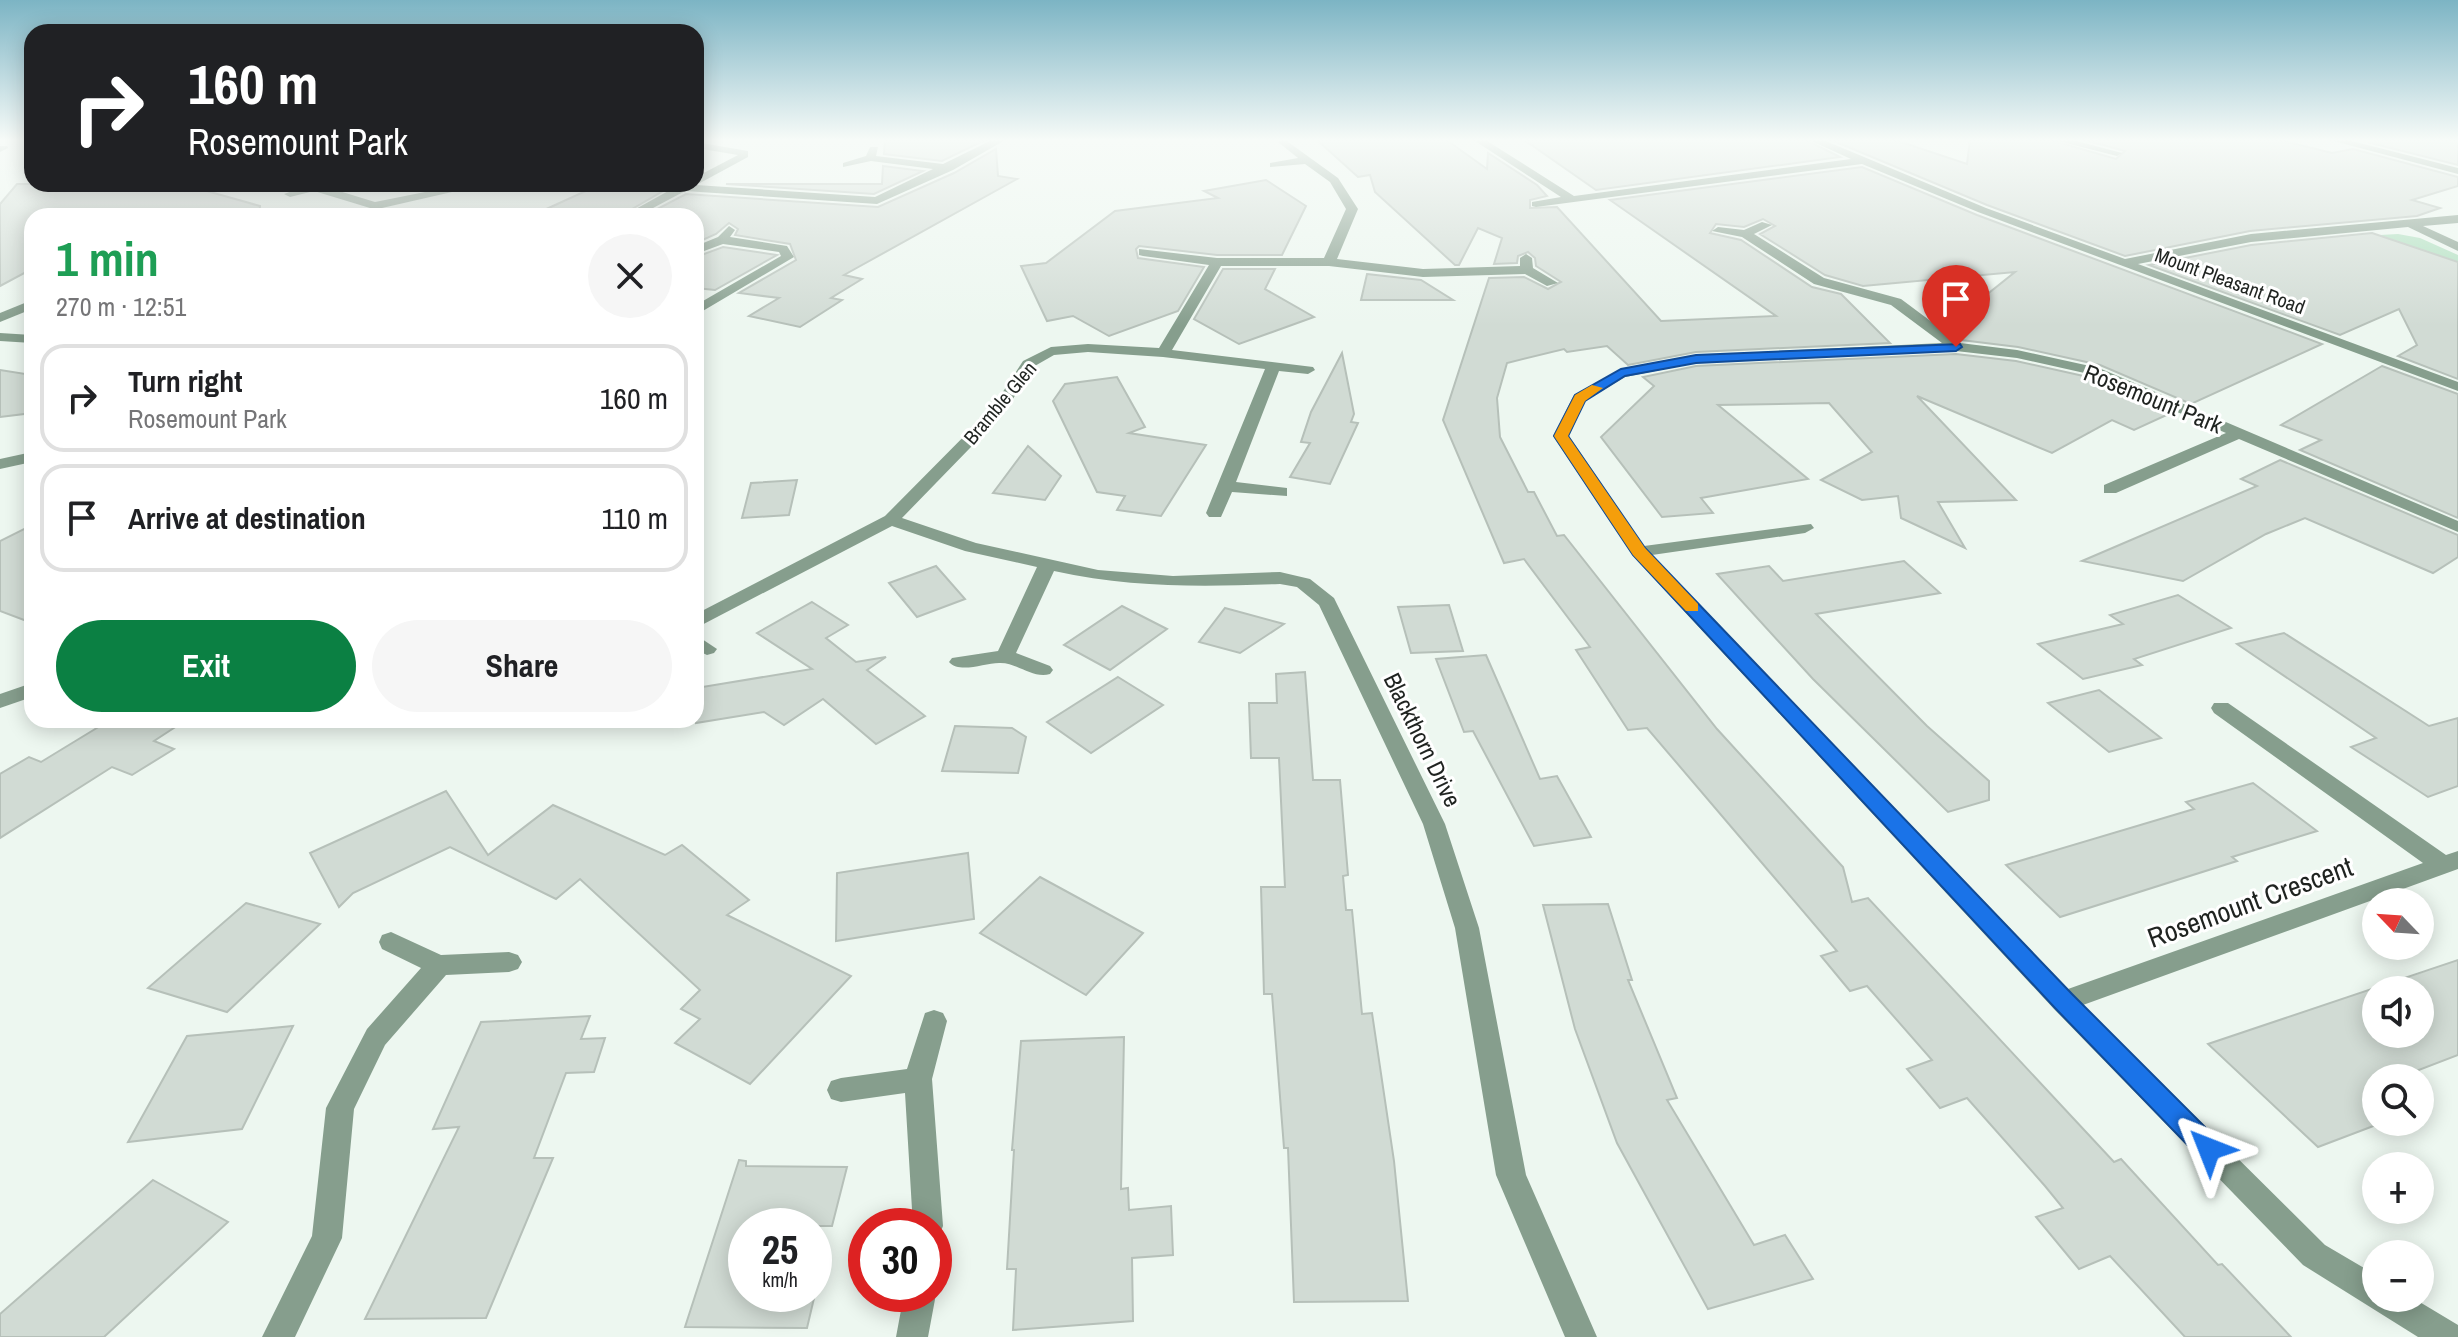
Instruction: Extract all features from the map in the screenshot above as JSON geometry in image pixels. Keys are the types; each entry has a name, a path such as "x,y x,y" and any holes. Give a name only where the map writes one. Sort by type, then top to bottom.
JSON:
{"street":[{"path":"390,208 415,201"},
{"path":"1329,262 1352,209 1347,201"},
{"path":"1536,204 1554,201"},
{"name":"Mount Pleasant Road","path":"1967,201 2122,263 2458,387"},
{"path":"2122,263 2251,238 2458,219"},
{"path":"1745,234 1766,225"},
{"path":"2412,225 2458,247"},
{"path":"1718,231 1745,234 1819,281 1896,302 1956,347"},
{"path":"704,246 726,234 783,249 788,257 704,306"},
{"path":"1129,264 1156,240"},
{"path":"1143,252 1217,262 1329,262 1423,273 1526,263 1552,283"},
{"path":"1163,353 1217,262"},
{"path":"0,318 24,308"},
{"path":"0,337 24,338"},
{"name":"Rosemount Park","path":"2362,1284 2314,1255 2063,1001 1639,552 1561,436 1579,398 1621,373 1696,359 1956,347 2017,354 2094,371 2458,527"},
{"name":"Bramble Glen","path":"704,618 891,520 999,410 1028,364 1051,351 1076,349 1163,353 1308,370"},
{"path":"1215,513 1273,367"},
{"path":"2110,489 2237,434"},
{"path":"0,464 24,459"},
{"path":"1227,486 1281,492"},
{"name":"Blackthorn Drive","path":"891,520 971,547 1098,575 1173,582 1280,578 1303,583 1327,602 1434,824 1467,928 1511,1175 1581,1337"},
{"path":"1639,552 1805,528"},
{"path":"1005,656 1047,565"},
{"path":"959,662 1005,656 1043,670"},
{"path":"0,701 24,693"},
{"path":"2221,708 2450,862"},
{"name":"Rosemount Crescent","path":"2063,1001 2450,862"},
{"path":"391,942 439,965 509,962"},
{"path":"278,1337 327,1238 340,1108 376,1037 439,965"},
{"path":"927,1208 918,1079 934,1021"},
{"path":"841,1090 918,1079"},
{"path":"912,1337 917,1312"},
{"path":"2407,1312 2448,1337"}],"green space":[{"path":"2398,234 2420,238 2458,255 2458,262 2403,244 2362,236"}],"building":[{"path":"2,201 244,201 260,206 24,208 24,273 0,286"},
{"path":"563,201 645,201 634,208 548,208"},
{"path":"672,201 795,201 878,207 891,201 977,201 844,275 862,279 831,298 842,300 800,327 749,316 779,298 739,293 796,260 790,244 735,235 738,229 729,223 704,239 704,208 659,208"},
{"path":"1191,201 1299,201 1306,206 1282,255 1217,255 1139,246 1136,249 1138,258 1204,267 1178,311 1109,336 1073,316 1047,321 1021,266 1046,263 1115,211"},
{"path":"1385,201 1530,201 1530,208 1557,207 1661,321 1776,316 1612,201 1944,201 2322,344 2191,404 2100,365 2018,347 1961,340 1945,328 2015,272 1863,286 1825,275 1760,234 1775,226 1763,219 1744,227 1716,224 1710,233 1741,240 1812,287 1841,294 1890,343 1696,352 1628,365 1607,346 1567,352 1564,349 1507,363 1497,398 1500,437 1528,492 1534,492 1557,536 1564,535 1717,729 1843,867 1852,902 1868,898 2114,1162 2121,1159 2218,1265 2222,1264 2291,1337 2185,1337 2110,1256 2079,1269 2036,1217 2063,1208 2045,1186 1967,1098 1940,1108 1907,1069 1932,1060 1867,986 1850,991 1821,956 1837,951 1647,728 1628,730 1576,650 1590,647 1524,559 1504,563 1443,420 1489,278 1524,277 1548,289 1561,282 1536,266 1535,258 1528,252 1518,256 1517,263 1494,264 1502,238 1478,228 1459,265 1455,265"},
{"path":"1978,201 2417,201 2440,208 2417,216 2250,231 2125,256"},
{"path":"2372,233 2458,262 2458,379 2398,356 2417,345 2399,309 2340,335 2149,265 2251,245"},
{"path":"723,247 777,255 715,290 704,289 704,254"},
{"path":"1223,269 1275,269 1265,289 1314,317 1239,344 1194,319"},
{"path":"1367,274 1421,280 1453,300 1361,300"},
{"path":"1342,353 1354,414 1351,422 1358,423 1330,484 1290,477 1310,443 1301,442 1311,412"},
{"path":"1956,354 2016,361 2088,377 2171,413 2134,430 2112,420 2052,453 1917,396 2016,500 1938,502 1965,548 1901,518 1898,496 1862,500 1821,480 1872,452 1829,403 1718,405 1808,479 1701,498 1713,513 1662,517 1601,437 1654,386 1643,377 1696,366"},
{"path":"2382,366 2458,394 2458,518 2300,450 2321,440 2281,425"},
{"path":"0,370 24,374 24,414 0,417"},
{"path":"1117,377 1145,427 1129,433 1206,445 1161,516 1117,510 1125,496 1097,492 1053,401 1065,384"},
{"path":"1028,446 1061,476 1045,500 993,493"},
{"path":"2280,460 2458,535 2458,557 2433,573 2305,518 2266,534 2183,581 2082,561 2257,486 2241,479"},
{"path":"797,480 789,515 742,518 751,483"},
{"path":"24,529 24,620 0,611 0,541"},
{"path":"1904,561 1940,593 1816,614 1927,726 1989,781 1989,800 1948,812 1813,679 1717,574 1769,566 1783,581"},
{"path":"936,566 965,599 917,617 889,583"},
{"path":"2178,595 2231,628 2134,659 2142,665 2083,679 2038,644 2123,624 2110,615"},
{"path":"812,602 848,625 826,638 856,662 886,657 867,670 925,716 876,744 823,699 784,725 764,712 704,722 704,687 812,669 757,633"},
{"path":"1449,605 1463,651 1411,653 1398,607"},
{"path":"1122,606 1167,629 1110,670 1064,645"},
{"path":"1225,608 1284,624 1240,653 1199,642"},
{"path":"2284,633 2429,726 2458,718 2458,786 2428,797 2351,747 2376,738 2237,644"},
{"path":"1486,655 1540,779 1557,776 1591,837 1534,846 1473,731 1464,732 1436,659"},
{"path":"1305,672 1313,780 1340,780 1348,875 1343,876 1346,910 1352,910 1362,1014 1372,1013 1394,1161 1408,1301 1294,1302 1288,1148 1284,1148 1272,994 1264,994 1261,887 1285,887 1279,758 1251,758 1249,703 1277,703 1276,674"},
{"path":"1118,677 1163,705 1091,753 1047,722"},
{"path":"2099,690 2161,738 2109,752 2048,703"},
{"path":"955,726 1012,728 1026,737 1018,773 942,771"},
{"path":"97,728 174,728 154,741 174,749 132,775 112,767 0,838 0,774 29,757 41,762"},
{"path":"2253,783 2317,831 2232,857 2237,861 2060,917 2006,865 2194,809 2186,802"},
{"path":"446,791 488,855 553,805 665,855 682,845 749,900 727,915 851,976 750,1084 675,1043 700,1019 681,1009 700,990 580,879 556,899 450,847 353,893 339,907 310,853"},
{"path":"968,853 974,919 836,941 837,873"},
{"path":"1040,877 1143,933 1086,995 980,933"},
{"path":"246,903 320,924 227,1012 148,988"},
{"path":"1608,904 1632,980 1628,980 1677,1098 1667,1100 1754,1245 1785,1235 1813,1279 1708,1309 1617,1143 1575,1029 1543,905"},
{"path":"2458,960 2458,1055 2434,1064 2362,1064 2362,1130 2318,1147 2208,1044 2362,992 2362,1048 2434,1048 2434,976 2410,976"},
{"path":"590,1016 581,1039 605,1038 594,1072 566,1073 534,1158 553,1158 486,1318 365,1319 459,1127 433,1129 481,1022"},
{"path":"293,1026 242,1129 128,1142 187,1036"},
{"path":"1124,1037 1121,1189 1128,1188 1129,1210 1171,1206 1173,1255 1132,1258 1133,1321 1013,1330 1016,1269 1007,1269 1021,1041"},
{"path":"739,1160 746,1161 746,1166 847,1167 832,1226 832,1208 728,1208 728,1312 811,1312 807,1328 685,1327"},
{"path":"153,1180 228,1222 104,1337 0,1337 0,1314"}],"slow traffic":[{"path":"1597,388 1579,398 1561,436 1639,552 1692,607"}],"route":[{"path":"1956,347 1696,359 1621,373 1579,398 1561,436 1639,552 2063,1001 2209,1149"}]}
